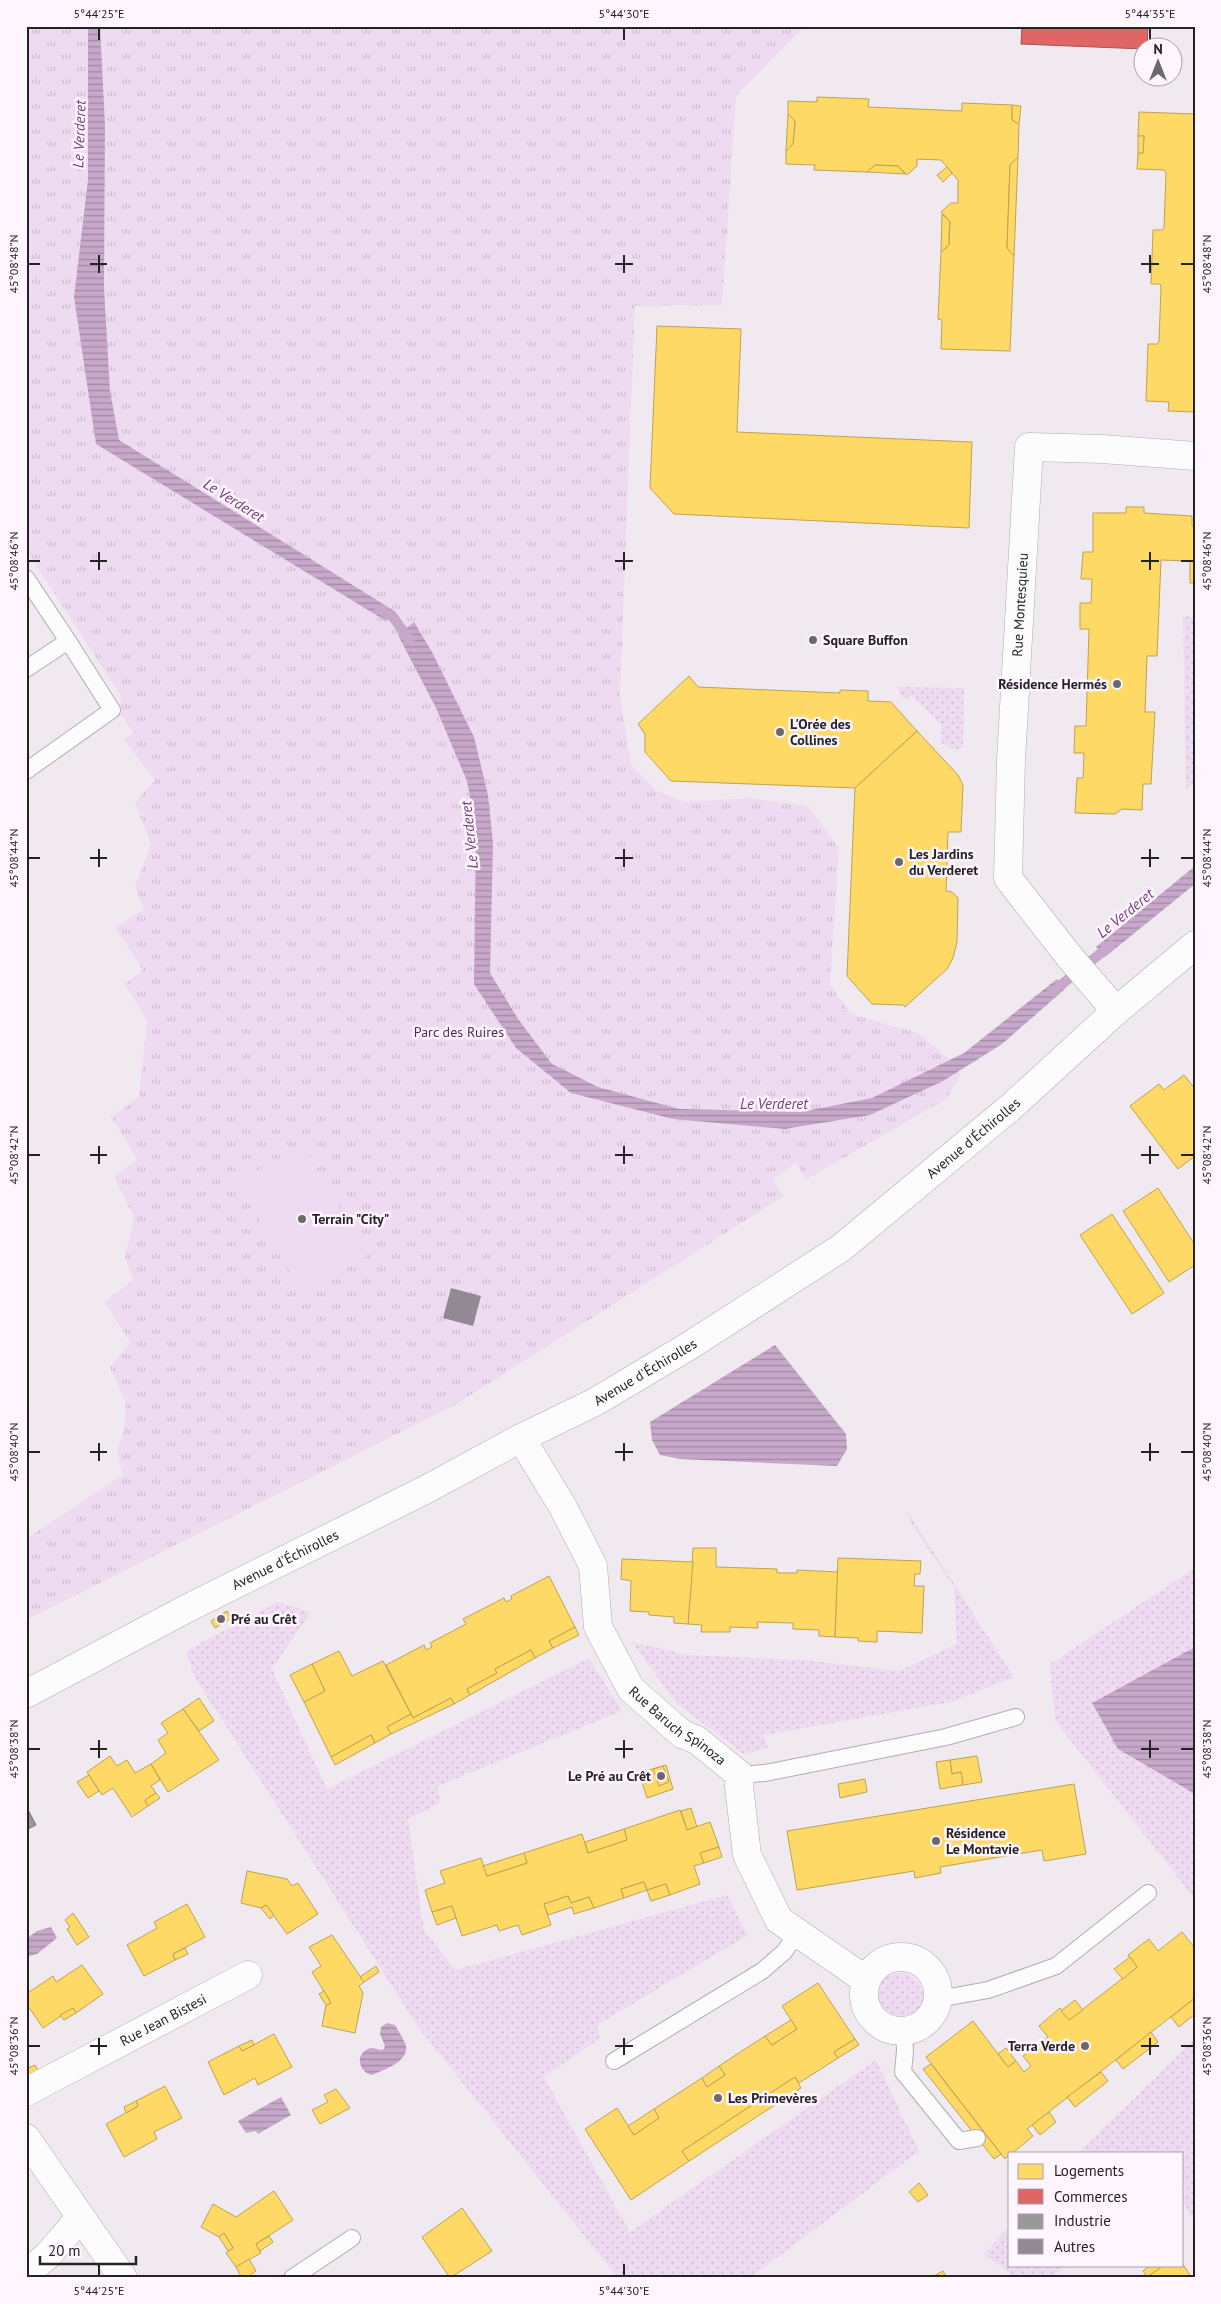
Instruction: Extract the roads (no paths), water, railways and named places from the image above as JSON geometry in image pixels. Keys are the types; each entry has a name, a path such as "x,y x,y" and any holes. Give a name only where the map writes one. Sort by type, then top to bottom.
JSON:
{"street":[{"name":"Rue Montesquieu","path":"1116,1011 1068,955 1008,878 1011,760 1029,446 1195,456"},
{"name":"Avenue d'Échirolles","path":"26,1694 186,1608 425,1490 521,1438 595,1402 689,1346 841,1248 1012,1106 1116,1011 1195,946"},
{"name":"Rue Baruch Spinoza","path":"521,1438 563,1507 593,1566 598,1627 632,1689 682,1734 697,1740 740,1775 739,1786 747,1855 780,1920 866,1980"},
{"path":"892,1957 904,1957 916,1960 930,1971 937,1987 938,1999 934,2011 927,2021 916,2028 904,2032 891,2030 879,2025 870,2016 865,2005 863,1992 866,1980 872,1970 881,1962 892,1957"},
{"name":"Rue Jean Bistesi","path":"26,2092 248,1975"},
{"path":"26,2138 122,2278"},
{"path":"26,2274 48,2255 80,2218"}],"lane":[{"path":"26,578 112,710 26,771"},
{"path":"26,669 68,641"},
{"path":"740,1775 766,1773 946,1737 1016,1717"},
{"path":"938,1999 988,1990 1056,1966 1148,1893"},
{"path":"614,2061 762,1971 784,1952 798,1933"},
{"path":"904,2032 903,2072 959,2141 977,2138"},
{"path":"292,2278 352,2238"}],"waterway":[{"name":"Le Verderet","path":"379,609 393,617 410,641"},
{"name":"Le Verderet","path":"1052,992 1111,945"}],"place":[{"name":"Square Buffon","path":"813,640"},
{"name":"Résidence Hermés","path":"1117,684"},
{"name":"L'Orée des Collines","path":"780,732"},
{"name":"Les Jardins du Verderet","path":"899,862"},
{"name":"Terrain \"City\"","path":"302,1219"},
{"name":"Pré au Crêt","path":"221,1619"},
{"name":"Le Pré au Crêt","path":"661,1776"},
{"name":"Résidence Le Montavie","path":"936,1841"},
{"name":"Terra Verde","path":"1085,2046"},
{"name":"Les Primevères","path":"718,2098"}],"park label":[{"name":"Parc des Ruires","path":"459,1032"}]}
